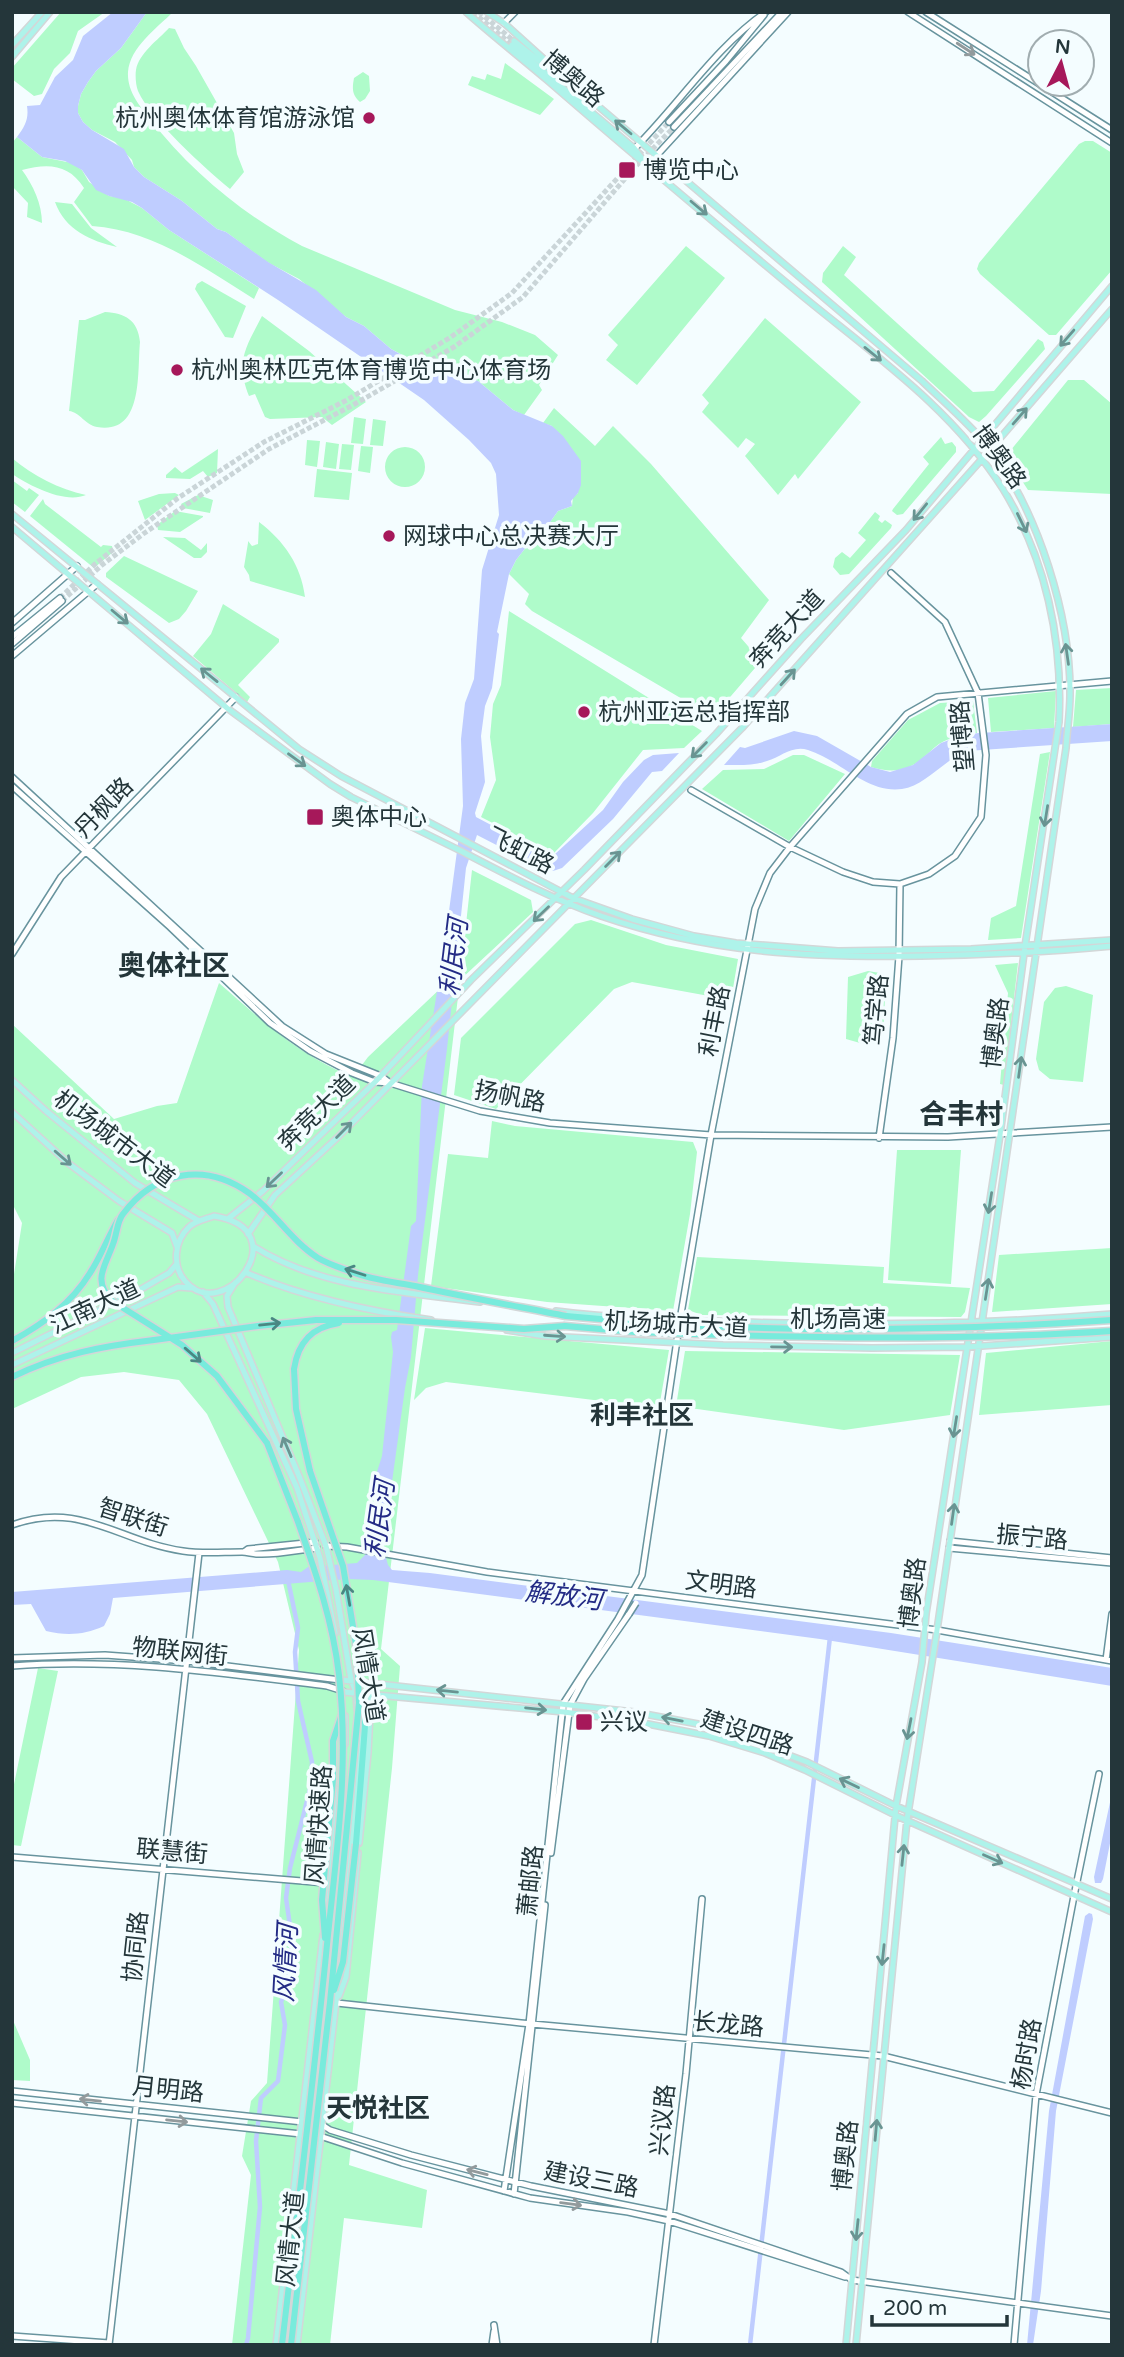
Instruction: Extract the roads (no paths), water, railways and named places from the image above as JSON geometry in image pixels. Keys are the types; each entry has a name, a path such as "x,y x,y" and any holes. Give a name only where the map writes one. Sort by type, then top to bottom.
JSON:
{"highway":[{"name":"机场高速","path":"121,1215 151,1186 166,1178 191,1174 223,1178 250,1194 297,1241 320,1259 357,1274 566,1316 715,1327 852,1331 935,1330 1112,1320"},
{"path":"12,1341 44,1322 67,1303 90,1273 121,1215"},
{"name":"风情快速路","path":"121,1215 114,1243 102,1271 104,1292 112,1301 182,1345 217,1376 267,1443 324,1596 339,1674 343,1800 282,2345"},
{"path":"12,1377 33,1366 82,1350 294,1322 396,1320 524,1329"},
{"name":"风情快速路","path":"291,2345 333,2002 355,1749 358,1679 357,1651 343,1566 310,1471 300,1432 293,1387 296,1355 312,1333 326,1325 370,1322 424,1323 502,1332 524,1329"},
{"name":"机场高速","path":"524,1329 565,1326 635,1332 785,1338 1112,1334"},
{"path":"333,2002 343,1962 365,1726 364,1708 356,1692"},
{"path":"326,1953 322,1900 333,1779 333,1741 344,1708"}],"main road":[{"path":"12,45 42,12"},
{"path":"12,57 50,12"},
{"name":"博奥路","path":"466,12 944,416 974,448 1017,513 1040,568 1054,623 1061,685 1056,748 922,1662 896,1806 846,2345"},
{"name":"博奥路","path":"487,12 504,23 922,382 981,439 1022,503 1050,568 1063,633 1070,684 1066,748 907,1820 856,2345"},
{"path":"593,101 560,80 513,43 632,150"},
{"name":"奔竞大道","path":"229,1218 263,1191 375,1082 471,981 556,899 716,734 801,639 906,530 1112,286"},
{"name":"奔竞大道","path":"248,1234 275,1195 338,1137 742,728 1112,309"},
{"name":"飞虹路","path":"12,514 299,749 334,772 573,898 660,927 747,948"},
{"name":"飞虹路","path":"12,527 227,708 333,786 556,899 610,919 672,937 840,957 1025,950 1036,953 1112,946"},
{"name":"飞虹路","path":"1025,950 1037,945 1112,940"},
{"name":"机场城市大道","path":"12,1080 135,1183 199,1221"},
{"name":"机场城市大道","path":"12,1112 68,1163 118,1200 172,1233 177,1247"},
{"path":"214,1216 229,1218 241,1225 253,1246 247,1273 226,1289 203,1292 193,1288 184,1280 176,1265 177,1247 189,1227 199,1221 214,1216"},
{"name":"机场城市大道","path":"253,1246 273,1259 293,1267 357,1284 561,1312 680,1320 850,1324 971,1322 1112,1314"},
{"name":"江南大道","path":"12,1353 143,1288 169,1273 176,1265"},
{"name":"机场城市大道","path":"247,1273 299,1293 394,1315 545,1336 777,1347 967,1347 1112,1334"},
{"name":"风情大道","path":"235,1283 227,1296 228,1307 330,1557 351,1680 356,1692 360,1727 297,2345"},
{"name":"江南大道","path":"12,1365 178,1287 193,1288"},
{"name":"风情大道","path":"203,1292 214,1304 232,1343 296,1488 316,1545 342,1680 347,1734 276,2345"},
{"name":"建设四路","path":"342,1680 634,1712 714,1727 807,1762 896,1806 1112,1899"},
{"name":"建设四路","path":"343,1692 566,1712 709,1736 765,1753 805,1770 897,1816 1112,1912"},
{"path":"333,2002 346,1977 368,1753 371,1693"}],"street":[{"path":"504,23 515,12"},
{"path":"632,150 752,21 766,12"},
{"path":"766,12 671,124 782,12"},
{"path":"647,166 788,12"},
{"path":"908,12 1112,144"},
{"path":"926,12 1112,130"},
{"path":"12,623 77,566"},
{"name":"望博路","path":"891,573 946,622 978,693 986,755 981,817 970,835 955,856 929,874 900,884"},
{"path":"12,656 97,584"},
{"path":"12,637 61,599 12,644"},
{"name":"利丰路","path":"635,1591 642,1575 676,1342 711,1135 755,909 770,873 907,714 937,698 1112,681"},
{"name":"丹枫路","path":"12,954 61,877 236,697"},
{"path":"12,777 88,850 282,1026 326,1054 381,1076 390,1083"},
{"name":"扬帆路","path":"12,786 88,850 270,1023 310,1051 375,1082 390,1083 480,1111 550,1124 711,1135 879,1138 1000,1135 1112,1127"},
{"path":"691,790 790,847 843,872 873,882 900,884"},
{"name":"笃学路","path":"879,1138 893,1038 899,953 900,884"},
{"name":"智联街","path":"12,1525 37,1518 72,1517 95,1522 153,1545 200,1553 316,1545"},
{"name":"振宁路","path":"949,1544 1112,1561"},
{"name":"文明路","path":"326,1546 359,1549 487,1572 937,1630 1109,1661"},
{"name":"协同路","path":"109,2344 200,1553"},
{"path":"566,1712 567,1704 626,1601 635,1591"},
{"path":"567,1704 636,1603 635,1591"},
{"path":"1109,1661 1112,1614"},
{"name":"物联网街","path":"12,1658 105,1655 187,1661 342,1680"},
{"name":"物联网街","path":"12,1666 96,1662 186,1669 327,1686 343,1692"},
{"name":"萧邮路","path":"504,2191 531,2024 552,1810 566,1712"},
{"name":"萧邮路","path":"514,2194 566,1712"},
{"name":"杨时路","path":"1014,2345 1036,2095 1100,1774"},
{"name":"联慧街","path":"12,1857 329,1883"},
{"name":"兴议路","path":"654,2345 702,1899"},
{"name":"长龙路","path":"333,2002 531,2024 883,2056 1112,2113"},
{"name":"月明路","path":"12,2091 321,2124"},
{"name":"月明路","path":"12,2103 320,2136"},
{"name":"建设三路","path":"321,2124 330,2130 411,2155 669,2218 841,2272 852,2280 1112,2316"},
{"name":"建设三路","path":"320,2136 402,2163 514,2194 669,2218"},
{"path":"492,2345 495,2325 497,2345"},
{"path":"12,2336 109,2344"}],"water":[{"path":"113,12 147,12 121,48 96,71 81,94 78,113 83,122 124,149 134,167 144,177 182,201 217,229 226,232 268,262 316,290 346,317 364,326 391,349 409,359 454,371 478,381 513,410 552,426 581,461 581,485 571,501 572,506 558,511 548,525 542,527 516,560 509,574 497,632 499,634 492,688 485,706 481,736 485,782 476,817 546,854 554,855 603,810 623,782 644,760 653,755 679,753 662,771 652,772 613,819 562,868 553,871 543,869 477,835 466,868 447,1049 418,1275 411,1357 383,1547 388,1565 392,1570 891,1633 1112,1668 1112,1686 820,1639 373,1580 348,1579 113,1598 104,1626 75,1634 46,1631 31,1604 12,1605 12,1592 287,1570 301,1572 308,1567 357,1563 365,1555 369,1546 371,1520 379,1486 376,1475 382,1456 393,1352 391,1337 392,1332 397,1330 411,1226 416,1221 422,1086 463,806 461,739 465,703 474,679 482,570 499,515 496,474 491,463 424,400 278,300 169,230 142,208 96,190 82,170 65,161 42,157 17,137 26,122 27,106 40,105 55,77 73,60 83,36"},
{"path":"1112,724 1112,741 967,751 919,783 902,789 877,786 820,755 802,749 792,750 757,764 724,765 740,747 745,748 794,731 817,736 871,767 890,772 913,765 941,743 965,734"},
{"path":"1112,1793 1112,1833 1103,1879 1101,1883 1095,1883 1094,1877"},
{"path":"1089,1913 1093,1919 1056,2111 1041,2291 1033,2345 1027,2345 1049,2111 1085,1916"}],"waterway":[{"name":"风情河","path":"246,2345 260,2207 256,2141 261,2098 278,2081 285,2025 281,2002 287,1987 292,1940 286,1898 290,1868 311,1785 312,1762 298,1701 295,1652 298,1628 288,1580"},
{"path":"750,2345 830,1637"}],"tunnel":[{"path":"473,12 512,45"},
{"path":"479,12 514,41"},
{"path":"60,598 95,564 178,498 264,442 347,400 451,337 512,293 669,122"},
{"path":"62,601 102,565 143,534 269,449 454,347 523,297 635,167 674,127"}],"place":[{"name":"杭州奥体体育馆游泳馆","path":"369,118"},
{"name":"博览中心","path":"627,170"},
{"name":"杭州奥林匹克体育博览中心体育场","path":"177,370"},
{"name":"网球中心总决赛大厅","path":"389,536"},
{"name":"杭州亚运总指挥部","path":"584,712"},
{"name":"奥体中心","path":"315,817"},
{"name":"兴议","path":"584,1722"}],"district":[{"name":"奥体社区","path":"174,966"},
{"name":"合丰村","path":"961,1115"},
{"name":"利丰社区","path":"642,1415"},
{"name":"天悦社区","path":"378,2108"}],"water label":[{"name":"利民河","path":"454,957"},
{"name":"利民河","path":"380,1519"},
{"name":"解放河","path":"564,1596"}]}
